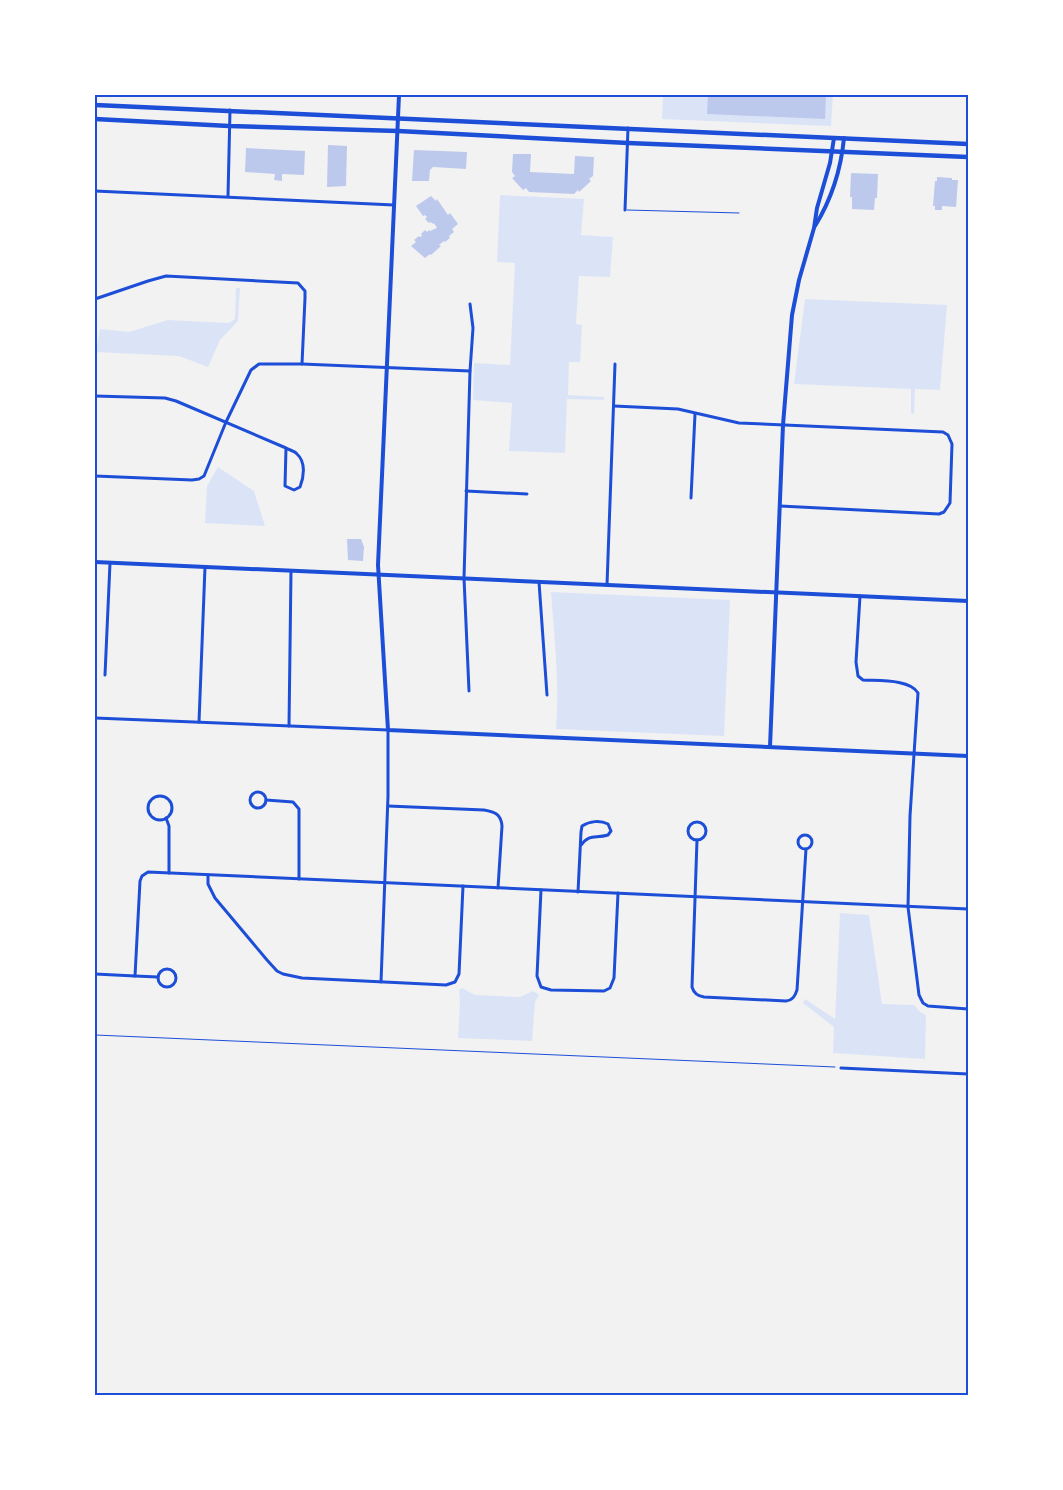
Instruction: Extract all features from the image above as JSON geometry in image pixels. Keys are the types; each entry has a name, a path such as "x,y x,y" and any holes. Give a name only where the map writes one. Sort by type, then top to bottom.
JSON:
{"main road":[{"path":"95,105 968,144"},
{"path":"95,119 230,126 398,130 628,143 968,157"}],"street":[{"path":"381,982 388,806 388,730 378,575 399,95"},
{"path":"228,196 230,110"},
{"path":"625,210 628,128"},
{"path":"770,747 783,425 792,315 834,138"},
{"path":"814,228 824,212 840,164 844,138"},
{"path":"95,191 395,205"},
{"path":"95,299 166,276 298,282 305,291 302,364"},
{"path":"469,691 464,578 473,328 470,304"},
{"path":"95,313 95,324"},
{"path":"95,476 199,479 204,476 226,422 251,370 255,366 264,363 470,371"},
{"path":"607,585 616,364"},
{"path":"95,396 171,400 286,448 298,454 303,464 303,480 300,487 294,490 285,486 286,448"},
{"path":"614,406 678,410 740,423 943,432 948,435 952,444 950,503 944,512 939,514 780,506"},
{"path":"691,498 695,414"},
{"path":"466,491 527,494"},
{"path":"95,562 968,601"},
{"path":"105,675 110,563"},
{"path":"199,722 206,567"},
{"path":"289,726 291,571"},
{"path":"540,582 547,695"},
{"path":"860,596 856,670 858,676 863,680 908,684 915,687 918,693 910,816 908,907 921,1000 926,1005 933,1007 968,1009"},
{"path":"95,718 968,756"},
{"path":"259,792 264,795 266,800 264,805 259,807 253,806 250,799 253,794 259,792"},
{"path":"156,796 165,796 171,802 171,814 166,818 158,820 150,816 148,812 149,802 156,796"},
{"path":"266,800 293,802 300,809 299,879"},
{"path":"388,806 484,810 497,813 501,819 502,826 498,888"},
{"path":"166,818 169,826 168,873"},
{"path":"578,892 582,826 596,821 608,824 611,831 608,835 593,836 586,839 581,845"},
{"path":"695,822 704,825 706,831 697,840 690,837 688,832 689,826 695,822"},
{"path":"807,835 811,837 812,843 810,848 806,849 800,847 798,842 801,836 807,835"},
{"path":"697,840 692,987 693,992 704,998 791,1000 796,995 806,849"},
{"path":"136,976 142,876 148,872 968,909"},
{"path":"208,875 208,884 215,898 277,971 294,978 446,985 455,982 459,974 463,886"},
{"path":"541,890 537,976 541,987 551,990 599,992 607,990 614,978 618,893"},
{"path":"169,969 174,972 176,979 173,984 167,986 161,984 158,977 161,971 169,969"},
{"path":"95,974 158,977"},
{"path":"841,1068 968,1074"}],"lane":[{"path":"625,210 738,213"}],"path":[{"path":"95,1035 841,1068"}],"shaded area":[{"path":"663,95 833,95 831,126 662,119"},
{"path":"500,195 584,199 581,235 613,237 610,277 579,276 576,324 582,325 580,362 569,362 568,395 604,397 604,400 567,399 565,453 509,451 512,403 473,400 474,363 510,365 515,263 497,262"},
{"path":"236,288 240,288 238,321 220,340 208,367 179,356 96,352 100,329 129,332 168,320 229,323 235,319"},
{"path":"805,299 947,305 940,390 915,389 914,414 911,413 911,389 794,384"},
{"path":"218,467 254,491 265,526 205,523 207,486"},
{"path":"551,592 730,600 724,736 556,729 557,678"},
{"path":"840,913 869,915 882,1004 914,1005 920,1012 926,1015 925,1059 833,1053 834,1027 803,1003 805,999 835,1019"},
{"path":"462,988 475,995 520,997 533,991 539,995 535,1002 532,1041 458,1038 459,990"}],"building":[{"path":"708,95 826,95 825,119 707,114"},
{"path":"328,145 347,146 346,186 327,187"},
{"path":"246,148 305,151 304,175 282,174 282,181 274,180 275,174 245,172"},
{"path":"414,150 467,152 466,169 433,167 430,170 429,181 412,181"},
{"path":"513,154 531,154 530,172 574,174 575,156 594,157 593,176 589,179 591,181 574,194 529,192 526,188 523,190 512,178 515,176 512,172"},
{"path":"851,173 878,174 877,198 875,198 874,210 852,209 852,197 850,197"},
{"path":"937,177 958,180 956,207 942,206 942,210 935,210 935,206 933,206"},
{"path":"431,196 436,201 437,199 448,215 450,213 458,224 452,229 454,232 449,236 450,238 425,258 411,246 416,242 414,240 422,236 421,234 425,230 427,232 437,228 434,223 429,223 425,219 427,217 423,216 416,206"},
{"path":"347,539 361,539 364,547 363,561 348,560"}]}
